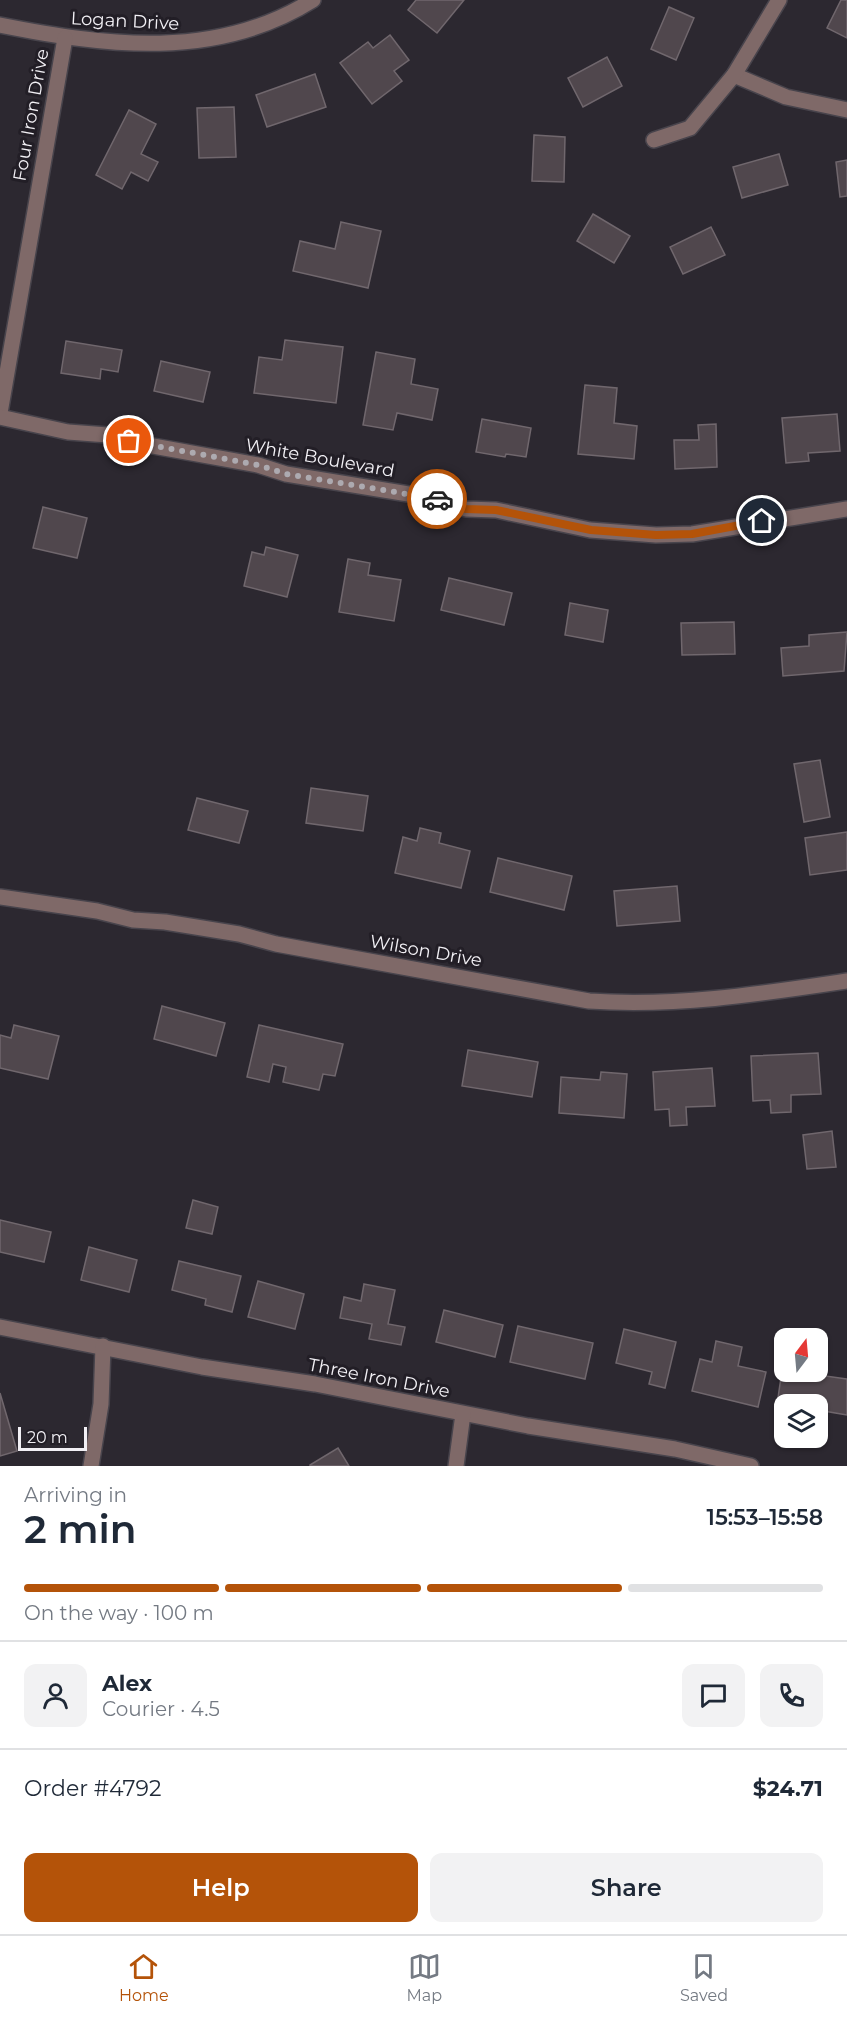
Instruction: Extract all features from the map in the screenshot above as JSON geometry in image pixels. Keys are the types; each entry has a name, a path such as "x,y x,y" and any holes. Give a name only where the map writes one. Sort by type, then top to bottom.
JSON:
{"street":[{"name":"Logan Drive","path":"0,26 65,38 153,45 213,40 269,24 313,0"},
{"path":"654,140 690,128 734,75 779,0"},
{"name":"Four Iron Drive","path":"0,415 4,360 65,38"},
{"path":"734,75 786,98 847,110"},
{"name":"White Boulevard","path":"0,415 68,432 108,435 142,444 258,465 286,474 433,498 466,509 496,510 591,530 656,535 692,534 847,509"},
{"name":"Wilson Drive","path":"0,897 97,911 133,920 165,922 239,934 276,944 589,1001 631,1004 715,1000 847,981"},
{"name":"Three Iron Drive","path":"0,1327 202,1367 315,1384 463,1414 675,1449 751,1466"},
{"path":"91,1466 101,1404 103,1346"},
{"path":"456,1466 463,1414"}],"building":[{"path":"416,0 464,0 437,33 408,10"},
{"path":"841,0 847,0 847,38 827,28"},
{"path":"669,7 694,18 676,60 651,49"},
{"path":"390,35 409,60 394,71 402,81 372,104 340,63 368,42 373,48"},
{"path":"607,57 622,86 583,107 568,78"},
{"path":"315,74 326,107 267,127 256,95"},
{"path":"234,107 236,157 199,158 197,108"},
{"path":"129,110 156,124 141,154 158,162 148,181 131,172 122,189 96,175"},
{"path":"534,135 565,137 564,182 532,181"},
{"path":"779,154 788,185 742,198 733,167"},
{"path":"847,160 847,196 840,197 836,162"},
{"path":"593,214 630,236 614,263 577,241"},
{"path":"341,222 381,231 368,288 293,271 300,241 335,249"},
{"path":"711,227 725,255 683,274 670,247"},
{"path":"285,340 343,347 336,403 254,393 259,357 282,360"},
{"path":"66,341 122,350 118,372 101,369 100,379 61,373"},
{"path":"376,352 415,359 411,384 438,389 432,420 397,413 393,430 363,425"},
{"path":"161,361 210,372 203,402 154,391"},
{"path":"585,385 617,388 614,423 637,426 634,459 578,454"},
{"path":"837,414 840,451 808,453 809,461 786,463 782,418"},
{"path":"482,419 531,428 526,457 506,454 505,457 476,452"},
{"path":"716,424 717,467 675,469 674,440 699,440 698,425"},
{"path":"43,507 87,518 77,558 33,548"},
{"path":"266,547 298,555 287,597 244,586 252,552 264,555"},
{"path":"348,559 370,563 368,575 401,580 394,621 339,612"},
{"path":"449,578 512,593 504,625 441,610"},
{"path":"570,603 608,610 603,642 565,635"},
{"path":"734,622 735,654 682,655 681,623"},
{"path":"847,632 844,671 783,676 781,648 809,646 809,635"},
{"path":"820,760 830,817 804,822 794,764"},
{"path":"311,788 368,796 363,831 306,823"},
{"path":"197,798 248,811 239,843 188,830"},
{"path":"420,828 441,833 439,843 470,851 461,888 395,873 403,837 417,841"},
{"path":"847,832 847,870 810,875 805,838"},
{"path":"498,858 572,876 564,910 490,892"},
{"path":"677,886 680,921 617,926 614,891"},
{"path":"162,1006 225,1023 216,1056 154,1039"},
{"path":"14,1025 59,1036 48,1079 0,1068 0,1035 11,1038"},
{"path":"259,1025 343,1044 335,1076 323,1074 319,1090 283,1082 286,1067 273,1064 269,1082 247,1077"},
{"path":"468,1050 538,1062 532,1097 462,1086"},
{"path":"818,1053 821,1094 791,1095 791,1112 771,1113 770,1100 753,1101 751,1056"},
{"path":"712,1068 715,1106 686,1107 687,1125 670,1126 669,1109 655,1110 653,1072"},
{"path":"601,1072 627,1074 624,1118 559,1113 561,1077 600,1080"},
{"path":"832,1131 836,1167 807,1169 803,1135"},
{"path":"193,1200 218,1207 212,1234 186,1228"},
{"path":"0,1220 51,1232 44,1262 0,1252"},
{"path":"89,1247 137,1260 129,1292 81,1280"},
{"path":"179,1261 241,1276 232,1312 205,1305 206,1299 172,1290"},
{"path":"258,1281 304,1294 295,1329 248,1317"},
{"path":"364,1284 395,1290 388,1324 405,1327 401,1345 369,1339 372,1324 340,1318 344,1297 361,1301"},
{"path":"444,1310 503,1325 495,1357 436,1342"},
{"path":"518,1326 593,1343 585,1379 510,1362"},
{"path":"624,1329 676,1342 665,1388 649,1384 652,1372 616,1363"},
{"path":"716,1341 742,1347 738,1366 766,1372 758,1407 692,1391 700,1359 712,1362"},
{"path":"828,1376 847,1379 847,1415 828,1412 828,1394 779,1394 780,1382 828,1382"},
{"path":"0,1393 17,1451 0,1456"},
{"path":"338,1448 349,1466 310,1466 310,1465"}],"way so far":[{"path":"129,441 231,462 258,465 286,474 437,499"}],"route":[{"path":"437,499 466,509 496,510 591,530 656,535 692,534 762,521"}]}
